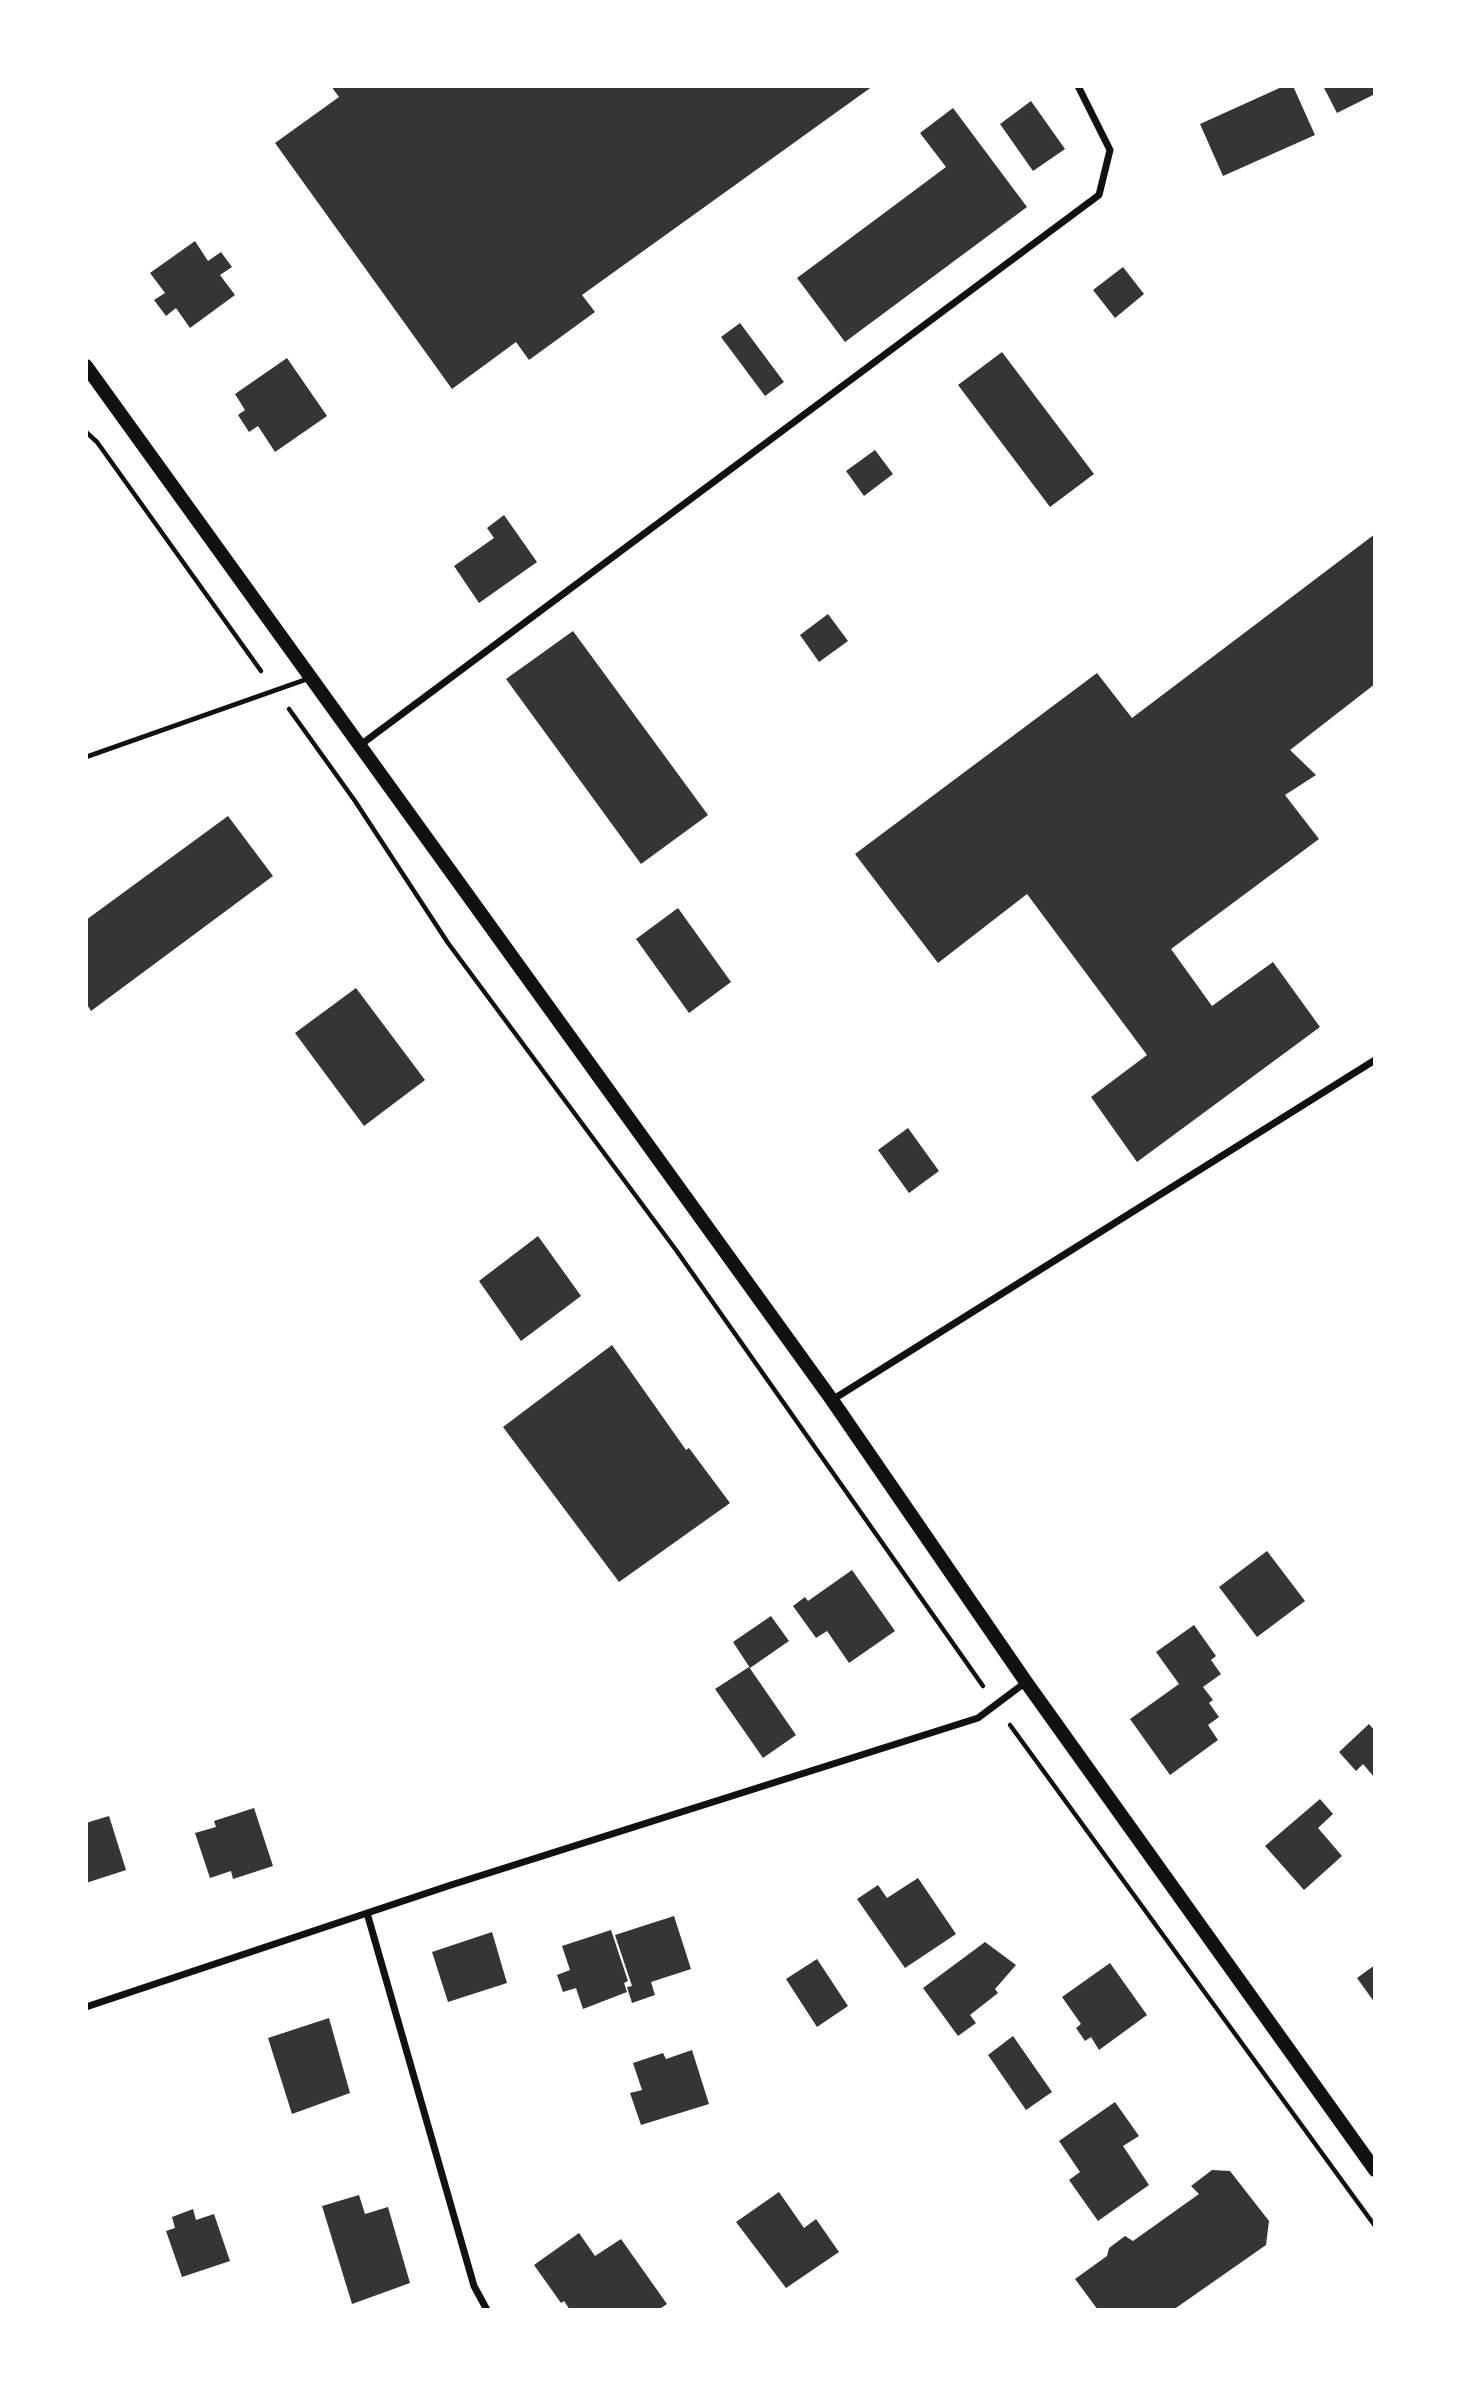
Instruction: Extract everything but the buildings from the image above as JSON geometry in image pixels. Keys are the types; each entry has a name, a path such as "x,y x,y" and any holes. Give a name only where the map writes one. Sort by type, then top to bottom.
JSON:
{"main road":[{"path":"86,366 832,1400 1026,1682 1375,2170"}],"street":[{"path":"359,747 1099,195 1110,150 1078,86"},
{"path":"832,1400 1375,1060"},
{"path":"86,2007 367,1913 889,1749 978,1718 1026,1682"},
{"path":"367,1913 474,2286 487,2310"}],"lane":[{"path":"86,757 310,678"}],"path":[{"path":"86,432 97,442 355,801 448,943 676,1250 996,1705 1375,2226"}]}
